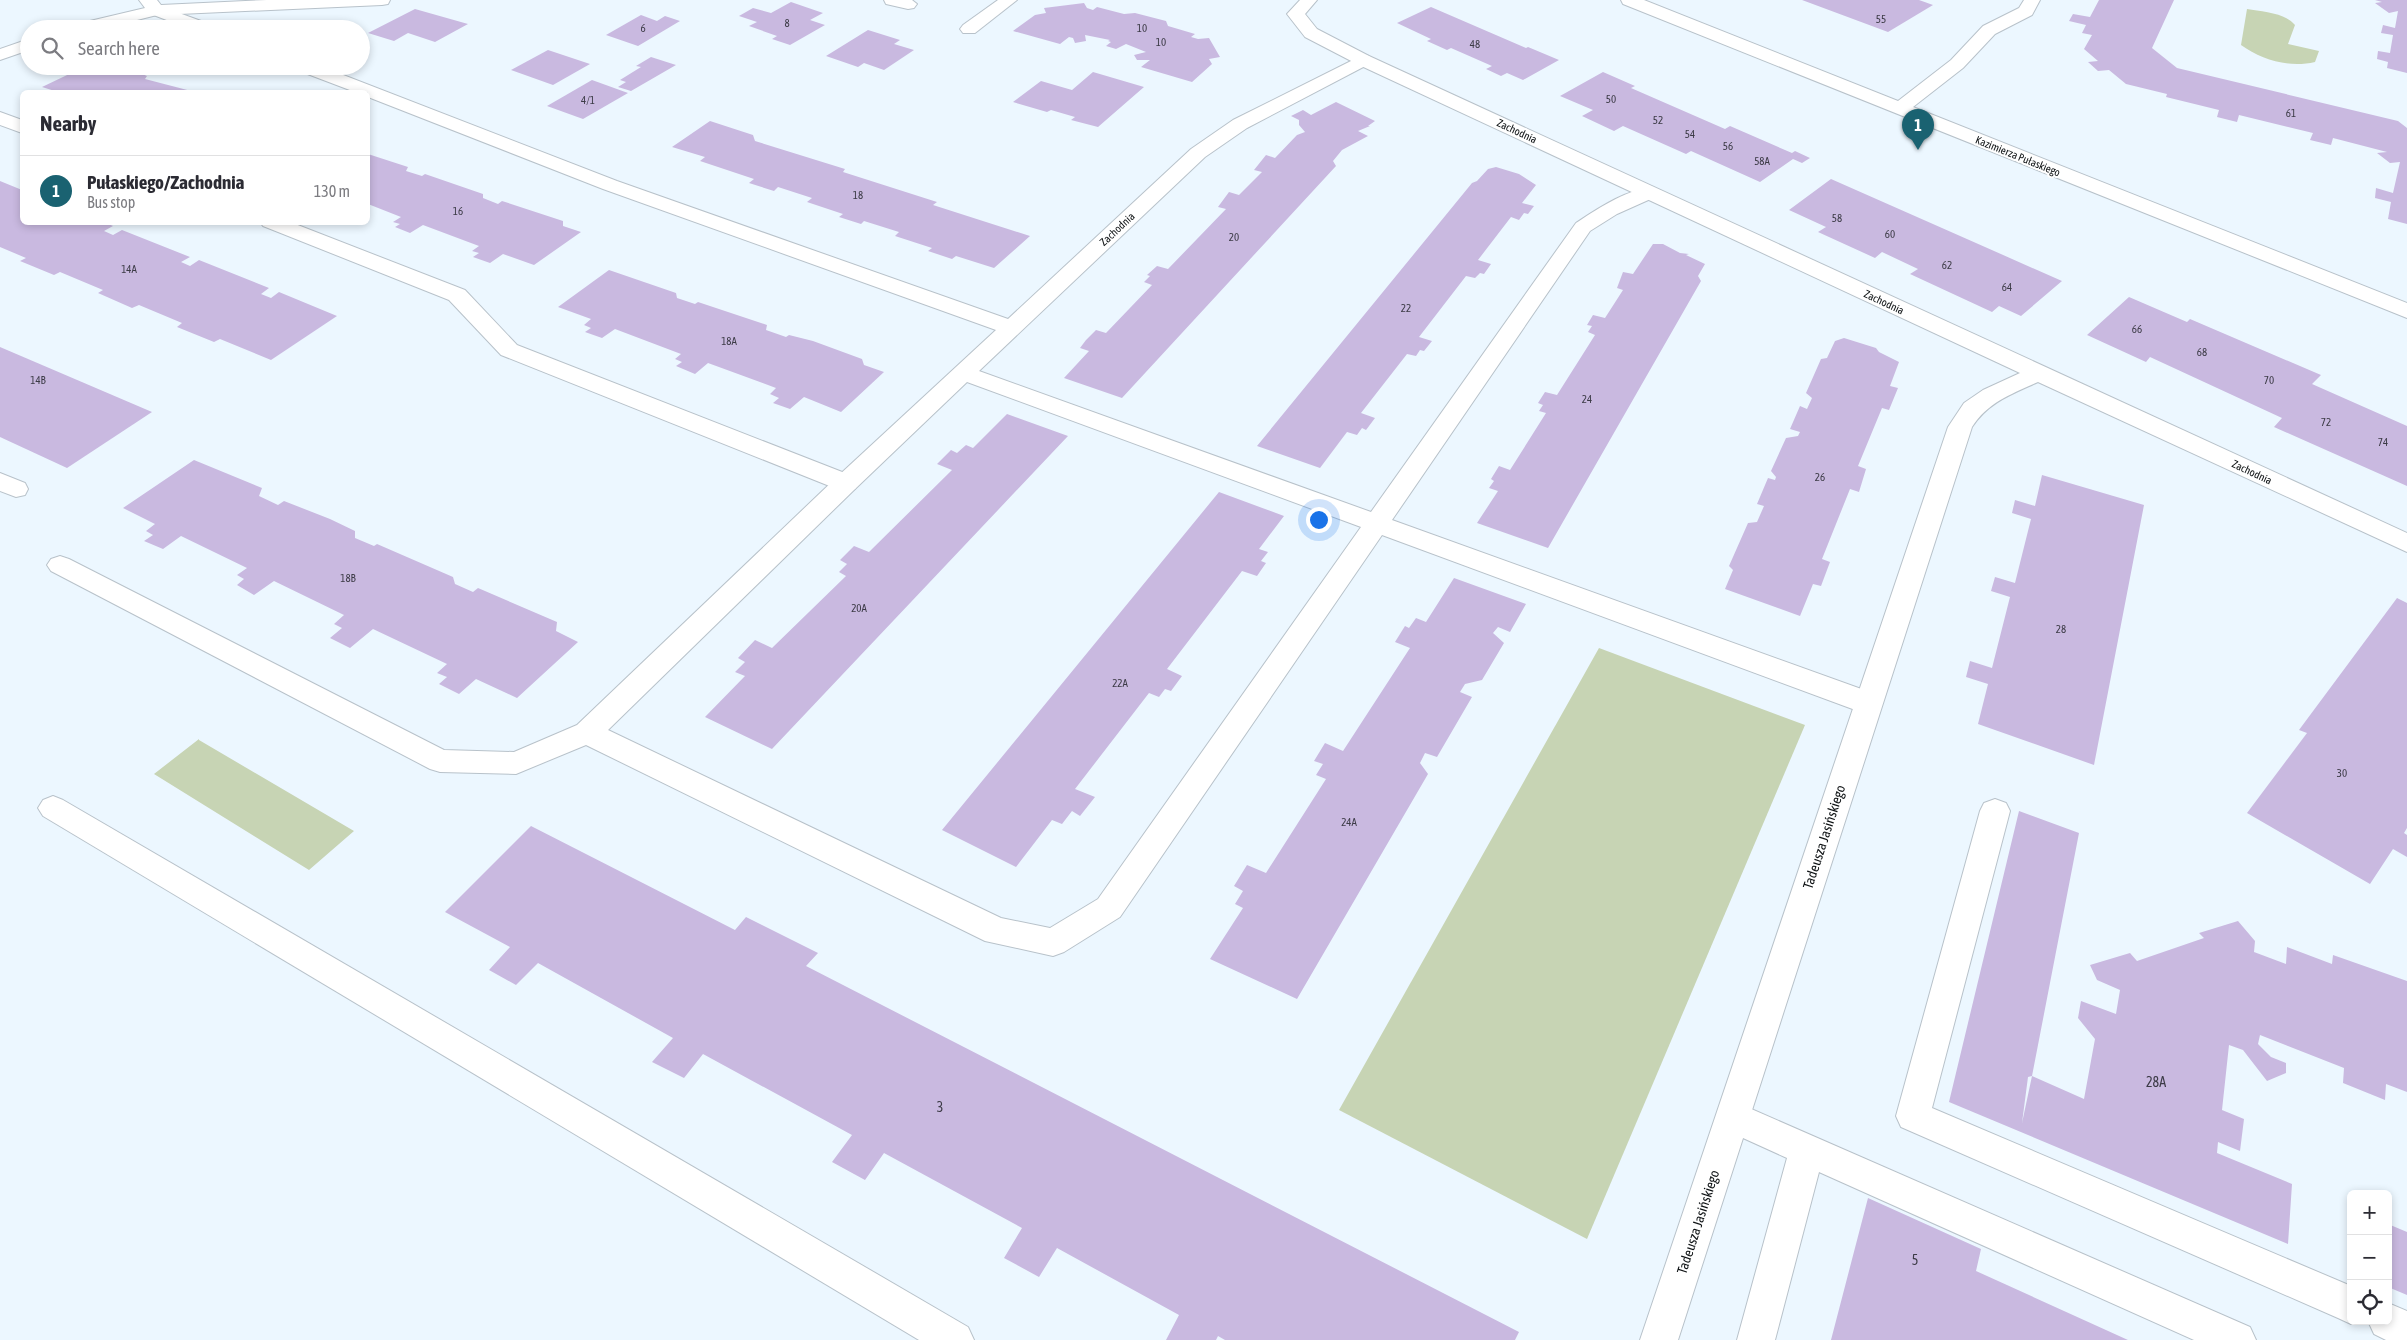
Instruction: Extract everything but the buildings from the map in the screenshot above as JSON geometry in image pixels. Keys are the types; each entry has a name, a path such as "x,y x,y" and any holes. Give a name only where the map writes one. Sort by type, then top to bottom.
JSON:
{"street":[{"path":"106,20 152,5 382,0"},
{"path":"969,29 1009,0"},
{"name":"Zachodnia","path":"1309,0 1296,14 1311,33 1363,60 2407,543"},
{"name":"Kazimierza Pułaskiego","path":"1629,0 2407,311"},
{"path":"1899,109 1957,64 1989,30 2026,11 2032,0"},
{"path":"152,5 186,20"},
{"path":"0,55 20,47"},
{"name":"Zachodnia","path":"587,733 846,483 1198,153 1240,124 1363,60"},
{"path":"325,75 364,90"},
{"path":"370,92 610,185 1012,328"},
{"path":"0,118 20,126"},
{"path":"60,565 440,761 516,763 587,733 996,931 1053,942 1109,908 1583,227 1610,210 1648,193"},
{"path":"278,225 457,295 509,350 846,483"},
{"path":"964,373 1868,704"},
{"name":"Tadeusza Jasińskiego","path":"1659,1340 1960,427 1972,408 1991,396 2038,373"},
{"path":"54,808 955,1340"},
{"path":"1994,811 1913,1116 2347,1303"},
{"path":"1733,1117 2237,1340"},
{"path":"1756,1340 1808,1150"},
{"path":"2392,1323 2407,1330"}],"green space":[{"path":"2247,9 2285,17 2295,25 2288,44 2319,51 2315,62 2295,64 2267,59 2241,45"},
{"path":"1599,648 1805,725 1587,1239 1339,1110"},
{"path":"199,739 354,831 309,870 154,774"}],"place":[{"name":"Pułaskiego/Zachodnia","path":"1918,150"}]}
